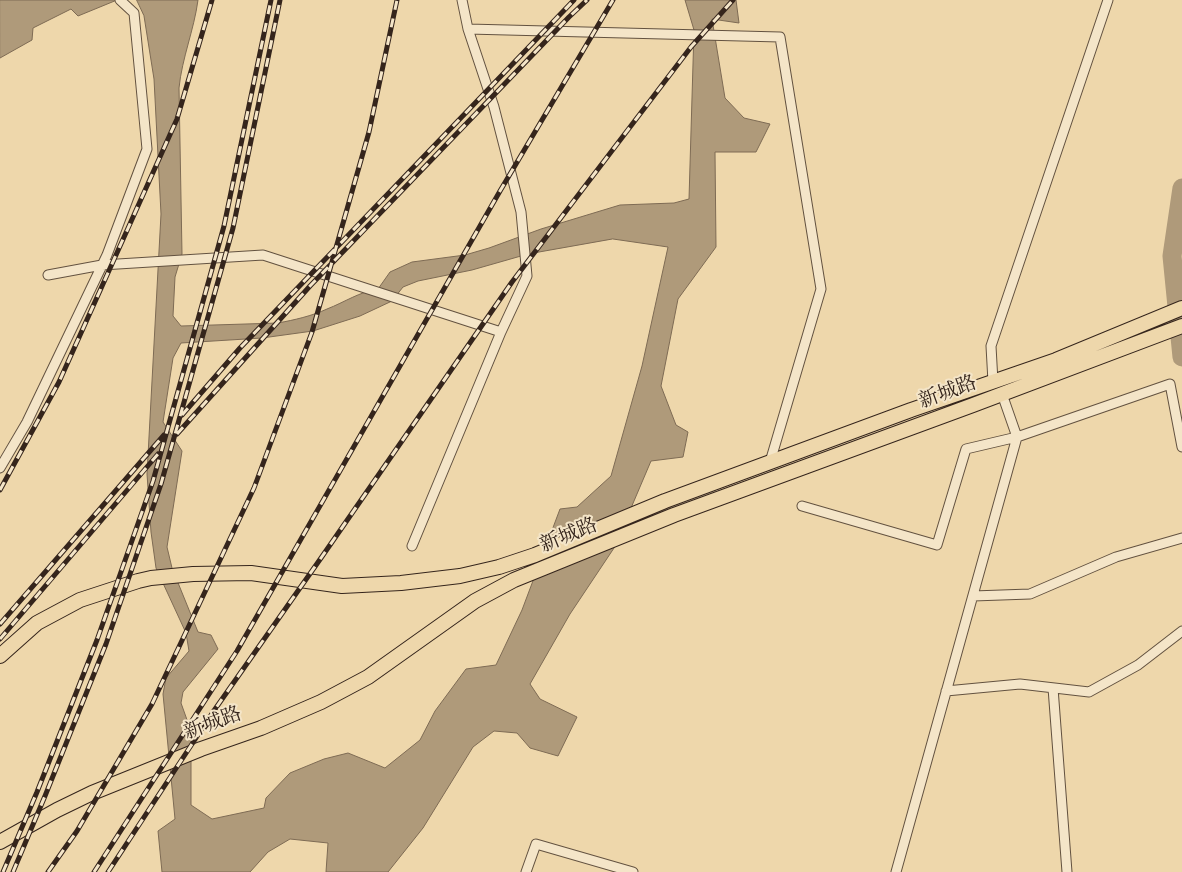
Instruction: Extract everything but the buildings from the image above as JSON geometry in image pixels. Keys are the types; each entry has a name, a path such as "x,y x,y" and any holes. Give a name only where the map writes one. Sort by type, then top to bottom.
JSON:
{"main road":[{"name":"新城路","path":"0,656 37,623 80,600 138,580 193,574 251,573 342,586 401,583 460,576 499,567 542,552 636,513 770,462 1056,360 1182,308"},
{"name":"新城路","path":"0,842 92,793 201,749 261,728 321,702 368,678 475,601 514,580 684,511 1182,326"}],"street":[{"path":"0,468 27,422 102,265 147,149 134,13 120,0"},
{"path":"412,546 501,332 527,276 521,212 494,106 468,29 462,0"},
{"path":"993,382 990,346 1108,0"},
{"path":"468,29 780,37 821,289 770,462"},
{"path":"48,275 102,265 263,255 501,332"},
{"path":"802,506 937,545 966,449 1017,436 1170,384 1182,447"},
{"path":"896,872 1017,436 1002,394"},
{"path":"972,596 1030,594 1116,557 1182,538"},
{"path":"946,691 1020,684 1089,692 1138,665 1182,631"},
{"path":"1053,688 1066,872"},
{"path":"526,872 536,844 633,872"}],"shaded area":[{"path":"0,0 117,0 78,16 71,9 33,28 32,40 0,58"},
{"path":"137,0 198,0 179,88 182,254 175,277 173,316 181,326 278,323 309,316 365,292 378,289 390,272 412,262 465,255 620,205 674,203 689,199 694,30 685,0 736,0 739,23 712,19 725,98 744,118 770,124 756,152 715,152 716,247 678,299 661,386 676,425 688,432 683,457 651,461 614,548 570,614 530,684 540,699 577,717 558,756 530,748 517,733 494,731 473,747 423,828 388,872 326,872 328,843 290,839 268,852 250,872 162,872 158,831 175,819 163,694 166,678 189,651 186,633 156,568 151,532 147,474 161,214 154,79 144,16","holes":["613,239 668,247 642,366 611,476 577,507 560,509 522,610 496,665 466,669 435,711 420,740 385,768 348,753 324,759 290,773 266,798 264,808 212,819 191,805 191,731 181,703 183,692 218,649 211,635 198,632 172,568 167,547 182,451 163,422 173,358 181,343 262,338 313,331 360,316 392,301 403,287 418,281 472,270 528,254"]}],"waterway":[{"path":"1182,188 1172,256 1182,357"}],"railway":[{"path":"0,490 59,382 177,119 212,0"},
{"path":"3,872 97,640 153,481 224,226 271,0"},
{"path":"13,872 106,644 161,484 233,228 280,0"},
{"path":"48,872 77,831 152,704 254,488 312,332 369,132 397,0"},
{"path":"182,415 240,348 574,0"},
{"path":"177,434 310,286 587,0"},
{"path":"94,872 237,651 500,191 613,0"},
{"path":"108,872 213,712 512,282 691,47 733,0"},
{"path":"0,624 164,435"},
{"path":"0,639 158,454"}]}
